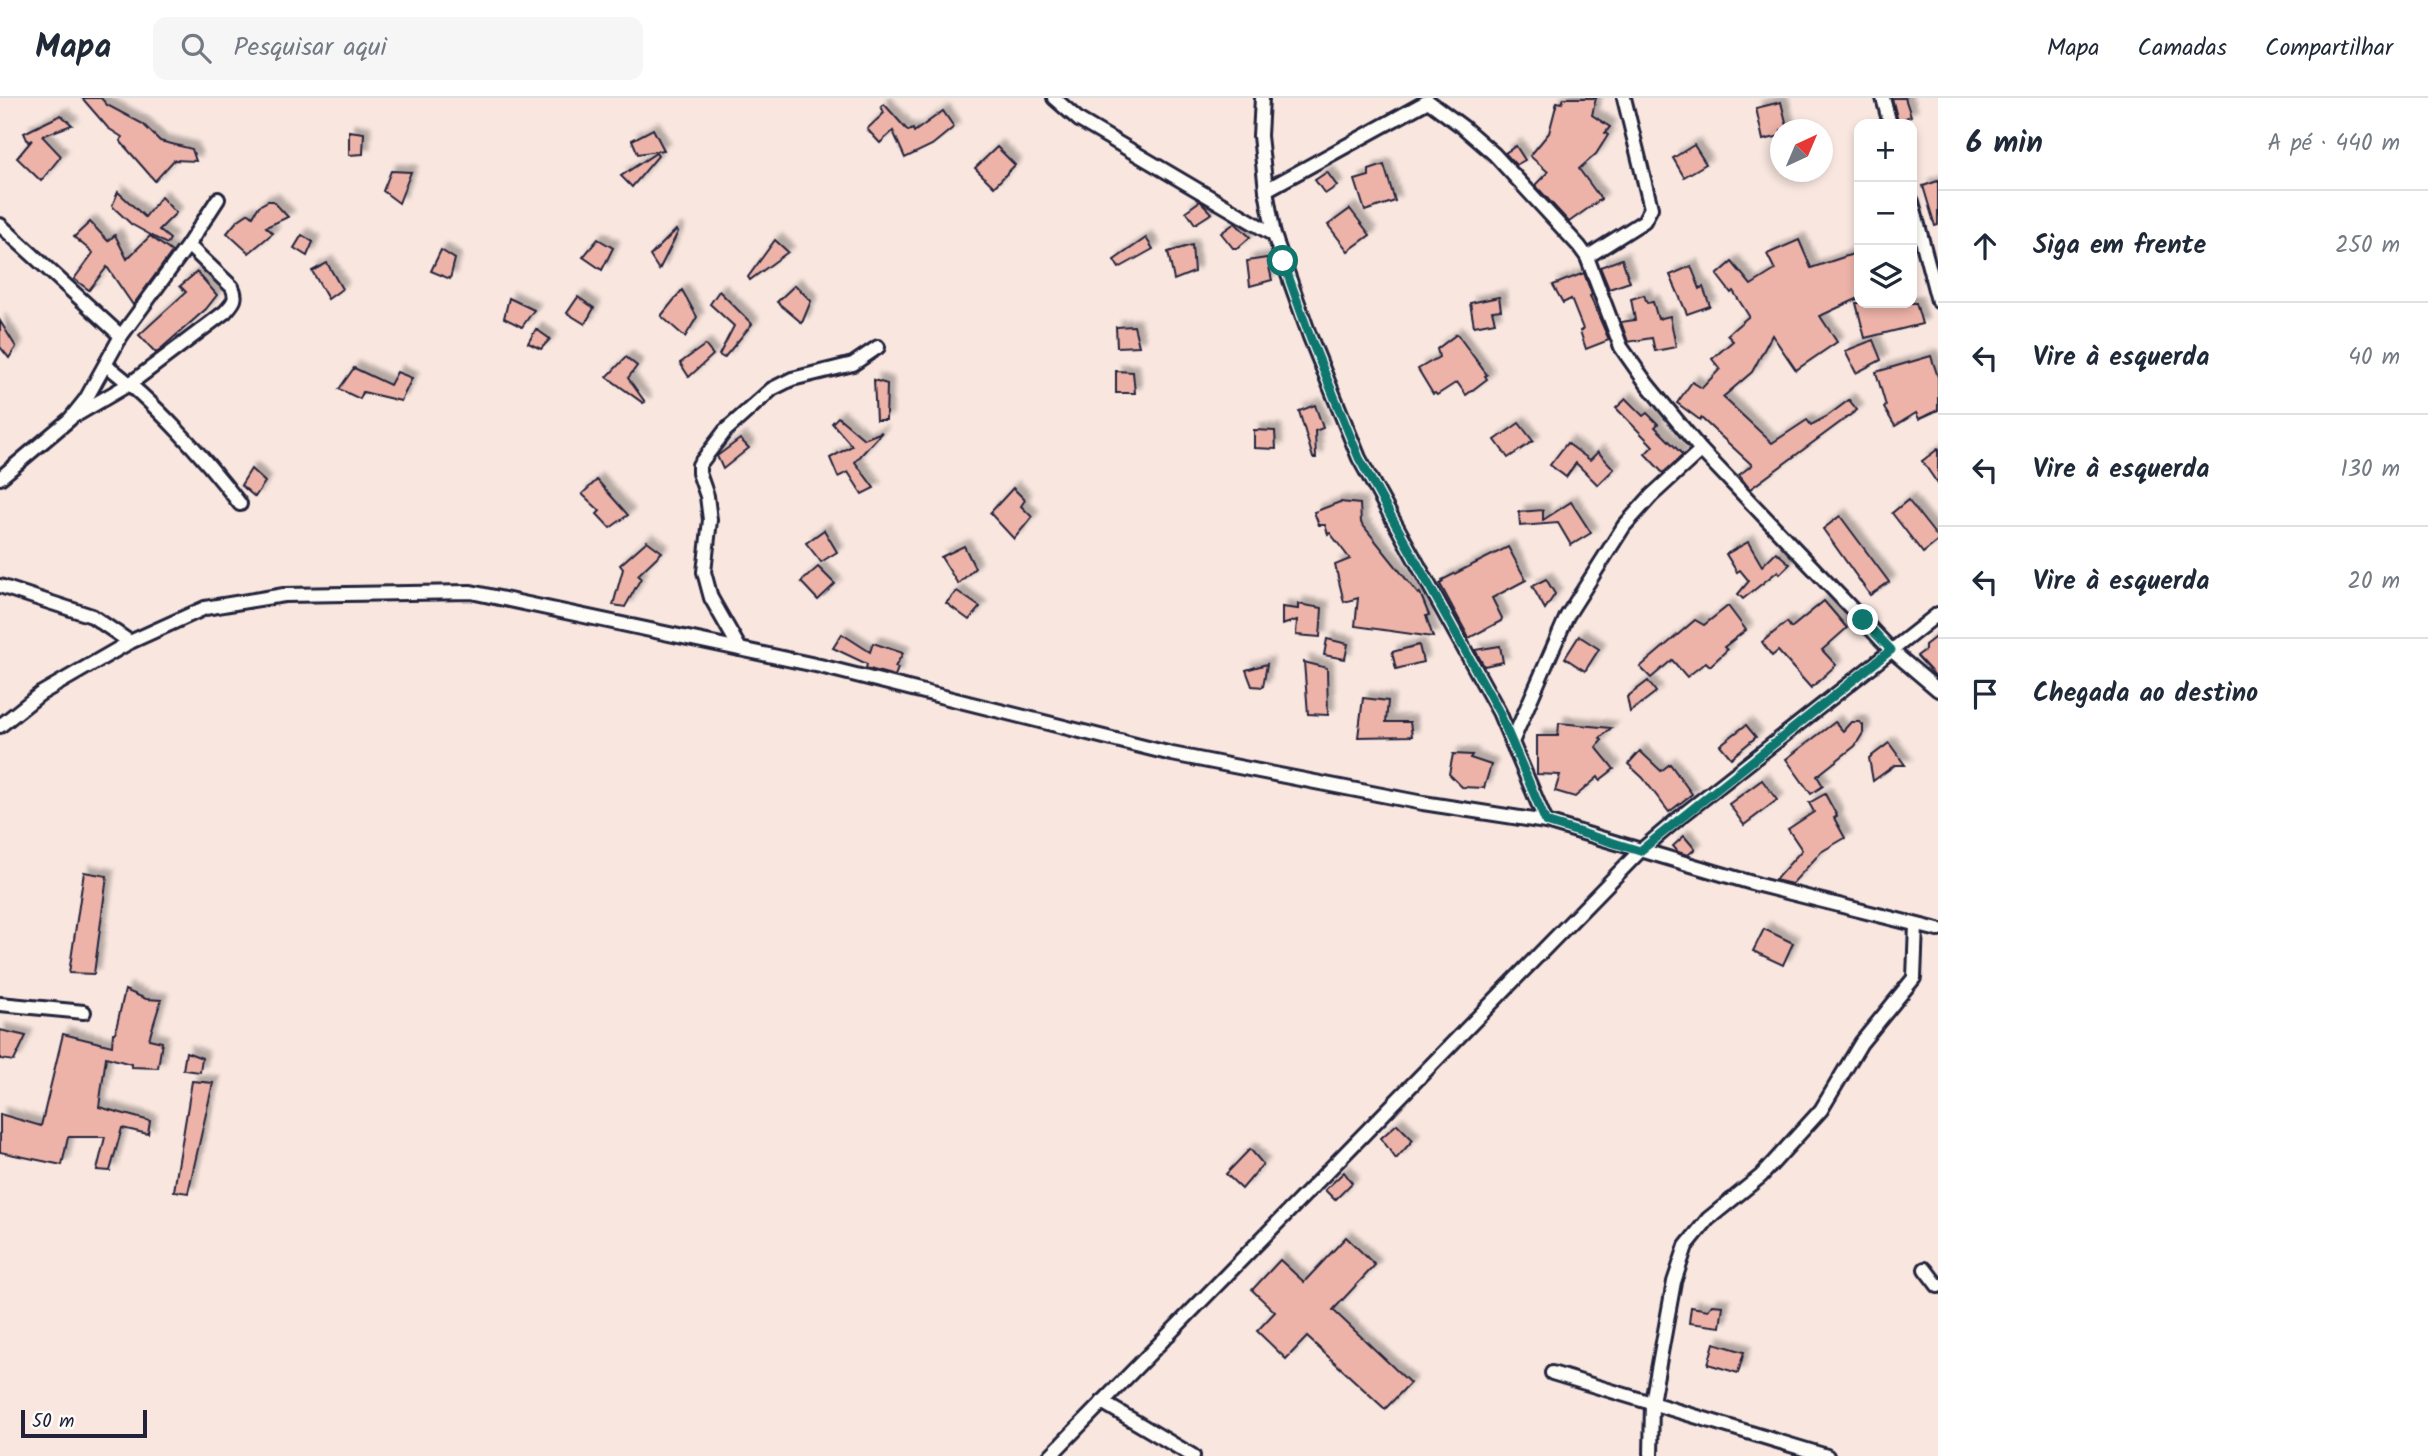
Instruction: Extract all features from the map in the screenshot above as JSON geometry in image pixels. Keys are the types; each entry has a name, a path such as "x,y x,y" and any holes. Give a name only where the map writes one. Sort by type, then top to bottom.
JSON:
{"street":[{"path":"1054,98 1079,120 1274,235"},
{"path":"1262,98 1260,136 1274,235 1310,337 1359,458 1499,712 1546,822"},
{"path":"1587,257 1644,221 1651,208 1624,98"},
{"path":"1883,98 1889,119"},
{"path":"1266,190 1430,100 1494,154 1587,257 1621,346 1647,384 1701,450 1891,650 1938,690"},
{"path":"70,419 86,399 121,336 218,199"},
{"path":"1917,221 1938,301"},
{"path":"0,225 121,336"},
{"path":"0,478 70,419 131,383 225,312 234,302 232,287 188,245"},
{"path":"740,649 711,598 704,572 710,520 699,465 725,431 772,389 792,379 853,364 878,347"},
{"path":"106,365 131,383 219,477 240,504"},
{"path":"1512,742 1567,616 1624,526 1651,496 1701,450"},
{"path":"0,586 92,616 130,642"},
{"path":"0,726 40,694 130,642 205,608 284,595 471,593 820,666 1172,754 1423,803 1546,822 1759,886 1938,930"},
{"path":"1050,1456 1640,851 1938,614"},
{"path":"1651,1456 1652,1402 1674,1282 1686,1246 1708,1219 1760,1176 1821,1110 1861,1043 1914,978 1916,925"},
{"path":"0,1004 84,1012"},
{"path":"1925,1269 1938,1286"},
{"path":"1552,1373 1827,1456"},
{"path":"1102,1402 1193,1456"}],"building":[{"path":"82,98 101,98 107,105 143,124 160,141 192,149 196,161 174,160 155,181 120,141 122,137 108,128"},
{"path":"1564,98 1596,98 1592,115 1610,127 1596,154 1579,169 1601,199 1569,222 1535,185 1548,172 1530,156 1549,133 1557,102 1562,103"},
{"path":"1892,98 1905,98 1911,116 1897,119"},
{"path":"1781,102 1785,119 1770,119 1770,138 1763,140 1756,108"},
{"path":"884,104 908,131 913,129 914,132 943,111 954,127 932,145 905,158 893,131 880,143 867,129 884,113 881,106"},
{"path":"61,115 72,125 42,136 61,156 41,181 17,158 32,140 28,142 24,133"},
{"path":"653,129 664,150 638,154 632,140"},
{"path":"349,131 364,133 363,154 349,155"},
{"path":"1694,145 1706,164 1684,177 1673,158"},
{"path":"1516,146 1525,160 1516,165 1505,153"},
{"path":"997,147 1015,165 994,187 975,168"},
{"path":"656,153 658,156 632,187 621,176"},
{"path":"1384,165 1395,201 1365,211 1355,180 1369,176 1369,170"},
{"path":"391,171 411,172 399,203 383,191"},
{"path":"1327,172 1337,186 1325,194 1315,180"},
{"path":"1938,181 1938,225 1935,226 1923,186"},
{"path":"118,192 145,217 161,197 176,213 159,230 170,239 167,244 131,224 112,206"},
{"path":"273,201 288,217 266,227 273,233 249,253 227,233 237,221 249,213 253,216 259,206"},
{"path":"1200,201 1212,213 1195,224 1186,211"},
{"path":"1350,209 1370,235 1348,251 1328,225"},
{"path":"90,222 108,241 115,235 127,259 150,236 172,252 133,305 107,267 89,290 74,279 93,253 74,237"},
{"path":"1235,223 1250,237 1238,248 1233,248 1221,233"},
{"path":"676,230 678,232 659,270 650,256"},
{"path":"302,235 313,242 307,256 294,248"},
{"path":"1146,238 1153,249 1119,268 1114,260"},
{"path":"598,239 613,248 602,270 583,257"},
{"path":"775,240 788,252 750,280 748,277"},
{"path":"1799,240 1811,268 1854,254 1854,300 1820,316 1837,342 1796,370 1772,335 1752,372 1723,397 1772,443 1807,420 1811,425 1826,417 1849,400 1857,410 1750,489 1739,475 1752,465 1701,418 1700,420 1677,403 1692,382 1702,388 1720,369 1712,359 1733,341 1727,335 1749,316 1733,291 1731,293 1717,275 1732,262 1751,285 1775,270 1767,254"},
{"path":"1192,245 1194,272 1174,280 1168,252"},
{"path":"441,250 455,259 450,279 431,271"},
{"path":"1267,258 1272,280 1250,286 1247,261"},
{"path":"1622,259 1630,282 1609,289 1600,267"},
{"path":"327,263 342,289 328,299 312,271"},
{"path":"1691,266 1710,306 1687,314 1670,275"},
{"path":"197,272 217,295 206,309 156,353 139,335 186,292 180,286"},
{"path":"1584,273 1592,295 1590,296 1609,340 1586,349 1580,331 1583,329 1571,299 1563,303 1553,285"},
{"path":"795,285 811,301 802,323 777,302"},
{"path":"682,290 697,317 685,337 661,316"},
{"path":"719,291 752,324 724,358 719,355 734,326 710,304"},
{"path":"1644,295 1647,303 1653,302 1658,319 1670,316 1676,347 1655,351 1652,338 1628,342 1621,322 1635,320 1631,299"},
{"path":"578,297 594,308 585,324 567,313"},
{"path":"1499,297 1501,310 1492,311 1495,322 1474,326 1470,303"},
{"path":"509,298 534,310 522,327 504,318"},
{"path":"1917,306 1922,324 1865,338 1857,308"},
{"path":"0,321 16,347 9,358 0,347"},
{"path":"1134,326 1139,346 1117,347 1116,327"},
{"path":"536,329 550,339 541,349 528,343"},
{"path":"1457,334 1487,375 1487,379 1466,395 1457,382 1437,395 1433,394 1418,369 1439,357 1437,349"},
{"path":"1873,340 1881,360 1856,373 1845,351"},
{"path":"705,345 713,355 689,377 680,363"},
{"path":"1931,356 1938,377 1938,410 1919,419 1916,413 1895,426 1884,408 1886,406 1876,372"},
{"path":"626,357 637,366 628,378 645,402 643,403 607,377"},
{"path":"354,368 390,385 397,372 412,378 401,401 363,392 360,399 339,389"},
{"path":"1116,371 1133,372 1135,393 1116,393"},
{"path":"874,380 887,384 886,420 876,420"},
{"path":"1626,399 1643,416 1647,413 1658,424 1655,427 1683,455 1663,473 1645,454 1653,446 1616,408"},
{"path":"1315,405 1323,428 1315,431 1316,458 1313,458 1299,411"},
{"path":"838,417 864,439 882,432 855,462 874,488 862,494 848,472 838,477 830,458 852,446 832,423"},
{"path":"1519,423 1533,441 1508,458 1495,440"},
{"path":"1254,430 1275,431 1276,449 1254,448"},
{"path":"740,439 749,448 723,469 717,456"},
{"path":"1567,443 1590,460 1598,452 1614,469 1598,485 1576,463 1566,477 1550,465"},
{"path":"1938,449 1938,484 1922,461"},
{"path":"251,469 265,482 255,497 241,485"},
{"path":"597,480 628,515 610,528 597,514 600,511 582,494"},
{"path":"1013,488 1025,500 1021,506 1032,517 1014,539 990,513"},
{"path":"1908,500 1938,538 1938,541 1923,553 1892,513"},
{"path":"1340,502 1360,504 1361,523 1418,594 1420,593 1429,615 1426,616 1433,637 1355,626 1358,598 1344,602 1335,565 1350,559 1330,533 1328,534 1325,525 1319,525 1314,512"},
{"path":"1571,502 1591,533 1571,545 1558,523 1520,526 1519,512 1543,510 1543,520"},
{"path":"1840,516 1889,582 1870,595 1823,529"},
{"path":"824,530 837,552 821,562 806,543"},
{"path":"647,541 662,552 638,575 641,578 625,607 613,605 623,569 620,565"},
{"path":"1748,542 1762,566 1776,552 1790,564 1743,599 1738,594 1749,581 1740,570 1737,572 1726,554"},
{"path":"964,546 975,568 958,584 941,557"},
{"path":"1508,547 1526,580 1492,598 1501,621 1469,638 1440,584 1442,580"},
{"path":"818,567 835,584 818,600 801,582"},
{"path":"1546,579 1555,594 1545,609 1532,586"},
{"path":"957,591 980,607 969,620 946,603"},
{"path":"1824,601 1847,628 1822,650 1836,665 1811,688 1778,651 1772,656 1762,642 1787,622 1791,628"},
{"path":"1298,604 1322,608 1320,637 1296,635 1297,620 1282,625 1282,607 1298,609"},
{"path":"1728,606 1746,630 1724,647 1727,650 1710,666 1706,662 1687,677 1672,660 1651,678 1640,667 1695,620 1704,625"},
{"path":"842,634 870,652 873,643 903,653 895,667 898,668 895,676 866,668 867,664 833,648"},
{"path":"1938,635 1938,679 1917,656 1925,650 1925,645"},
{"path":"1579,636 1599,649 1585,671 1565,658"},
{"path":"1327,639 1348,644 1345,659 1324,655"},
{"path":"1419,645 1423,662 1396,669 1392,652"},
{"path":"1500,646 1503,662 1484,666 1475,650"},
{"path":"1304,662 1327,668 1328,715 1308,714"},
{"path":"1267,664 1263,687 1252,686 1246,670"},
{"path":"1648,681 1656,692 1630,712 1627,697"},
{"path":"1363,698 1388,701 1386,722 1410,722 1412,736 1358,737"},
{"path":"1835,722 1843,731 1851,722 1859,722 1863,725 1863,733 1855,746 1817,776 1823,786 1811,794 1786,759"},
{"path":"1559,723 1611,728 1600,738 1602,740 1596,747 1614,769 1600,780 1598,777 1575,797 1555,791 1560,775 1537,774 1537,736 1558,736"},
{"path":"1746,725 1756,737 1731,758 1720,745"},
{"path":"1889,743 1905,765 1895,765 1873,781 1869,758"},
{"path":"1640,751 1661,771 1670,764 1692,794 1669,812 1643,778 1628,764"},
{"path":"1453,754 1472,755 1470,758 1491,765 1484,788 1462,787 1449,774"},
{"path":"1762,780 1777,800 1744,825 1729,804"},
{"path":"1825,794 1845,838 1821,852 1792,884 1775,880 1802,850 1788,829 1814,812 1809,803"},
{"path":"1684,836 1695,849 1688,855 1678,852 1673,846"},
{"path":"84,872 107,876 94,974 69,973"},
{"path":"1764,929 1793,943 1783,965 1753,951"},
{"path":"125,990 146,999 161,1000 149,1039 162,1042 158,1068 131,1067 131,1064 106,1057 99,1107 150,1121 148,1134 122,1128 110,1171 97,1170 105,1137 68,1137 62,1165 0,1152 0,1114 41,1126 63,1034 112,1046"},
{"path":"0,1030 26,1036 14,1061 0,1059"},
{"path":"186,1052 202,1058 200,1072 183,1070"},
{"path":"192,1081 213,1083 188,1193 174,1191"},
{"path":"1397,1124 1413,1140 1396,1159 1381,1138"},
{"path":"1250,1149 1263,1164 1242,1189 1226,1174"},
{"path":"1344,1172 1352,1183 1335,1200 1325,1190"},
{"path":"1346,1237 1375,1265 1333,1310 1410,1383 1385,1409 1307,1337 1286,1359 1257,1331 1275,1312 1252,1290 1280,1260 1304,1282"},
{"path":"1712,1305 1723,1306 1720,1327 1689,1323 1691,1307 1708,1310"},
{"path":"1714,1343 1744,1352 1738,1373 1708,1364"}],"route":[{"path":"1283,261 1310,337 1359,458 1499,712 1546,822 1640,851 1679,817 1891,650 1863,620"}]}
